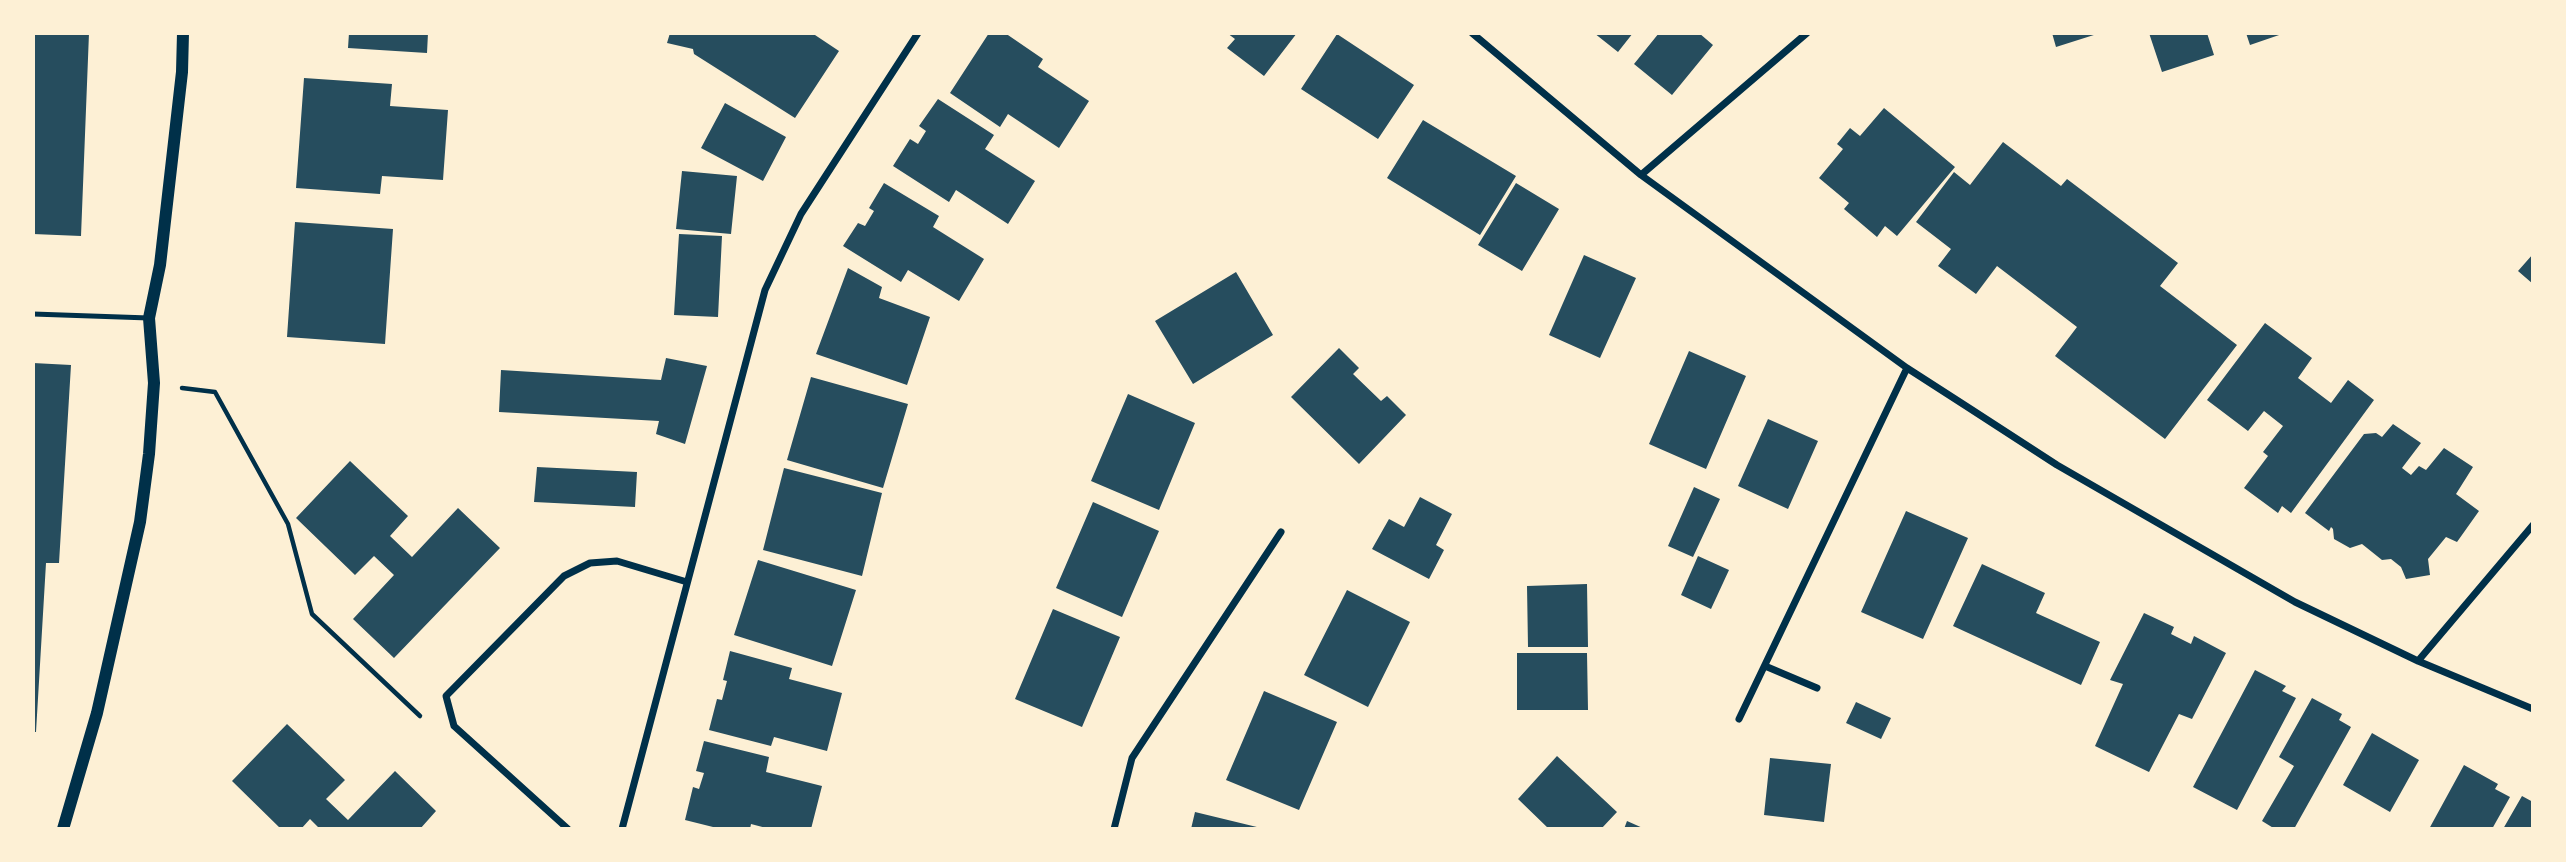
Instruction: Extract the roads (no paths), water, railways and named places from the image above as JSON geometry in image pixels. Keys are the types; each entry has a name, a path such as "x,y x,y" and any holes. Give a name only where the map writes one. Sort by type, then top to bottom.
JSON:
{"street":[{"path":"63,829 97,713 137,535 149,454 154,383 149,318 162,252 183,33"},
{"path":"622,829 765,290 801,214 918,33"},
{"path":"1472,33 1641,175 1907,368 2057,465 2295,601 2418,661 2533,709"},
{"path":"1641,175 1807,33"},
{"path":"1740,719 1907,368"},
{"path":"2418,661 2533,525"},
{"path":"1114,829 1132,758 1281,532"},
{"path":"568,829 454,726 446,696 564,576 590,563 617,561 687,582"},
{"path":"1765,666 1817,688"}],"lane":[{"path":"33,314 149,318"}]}
